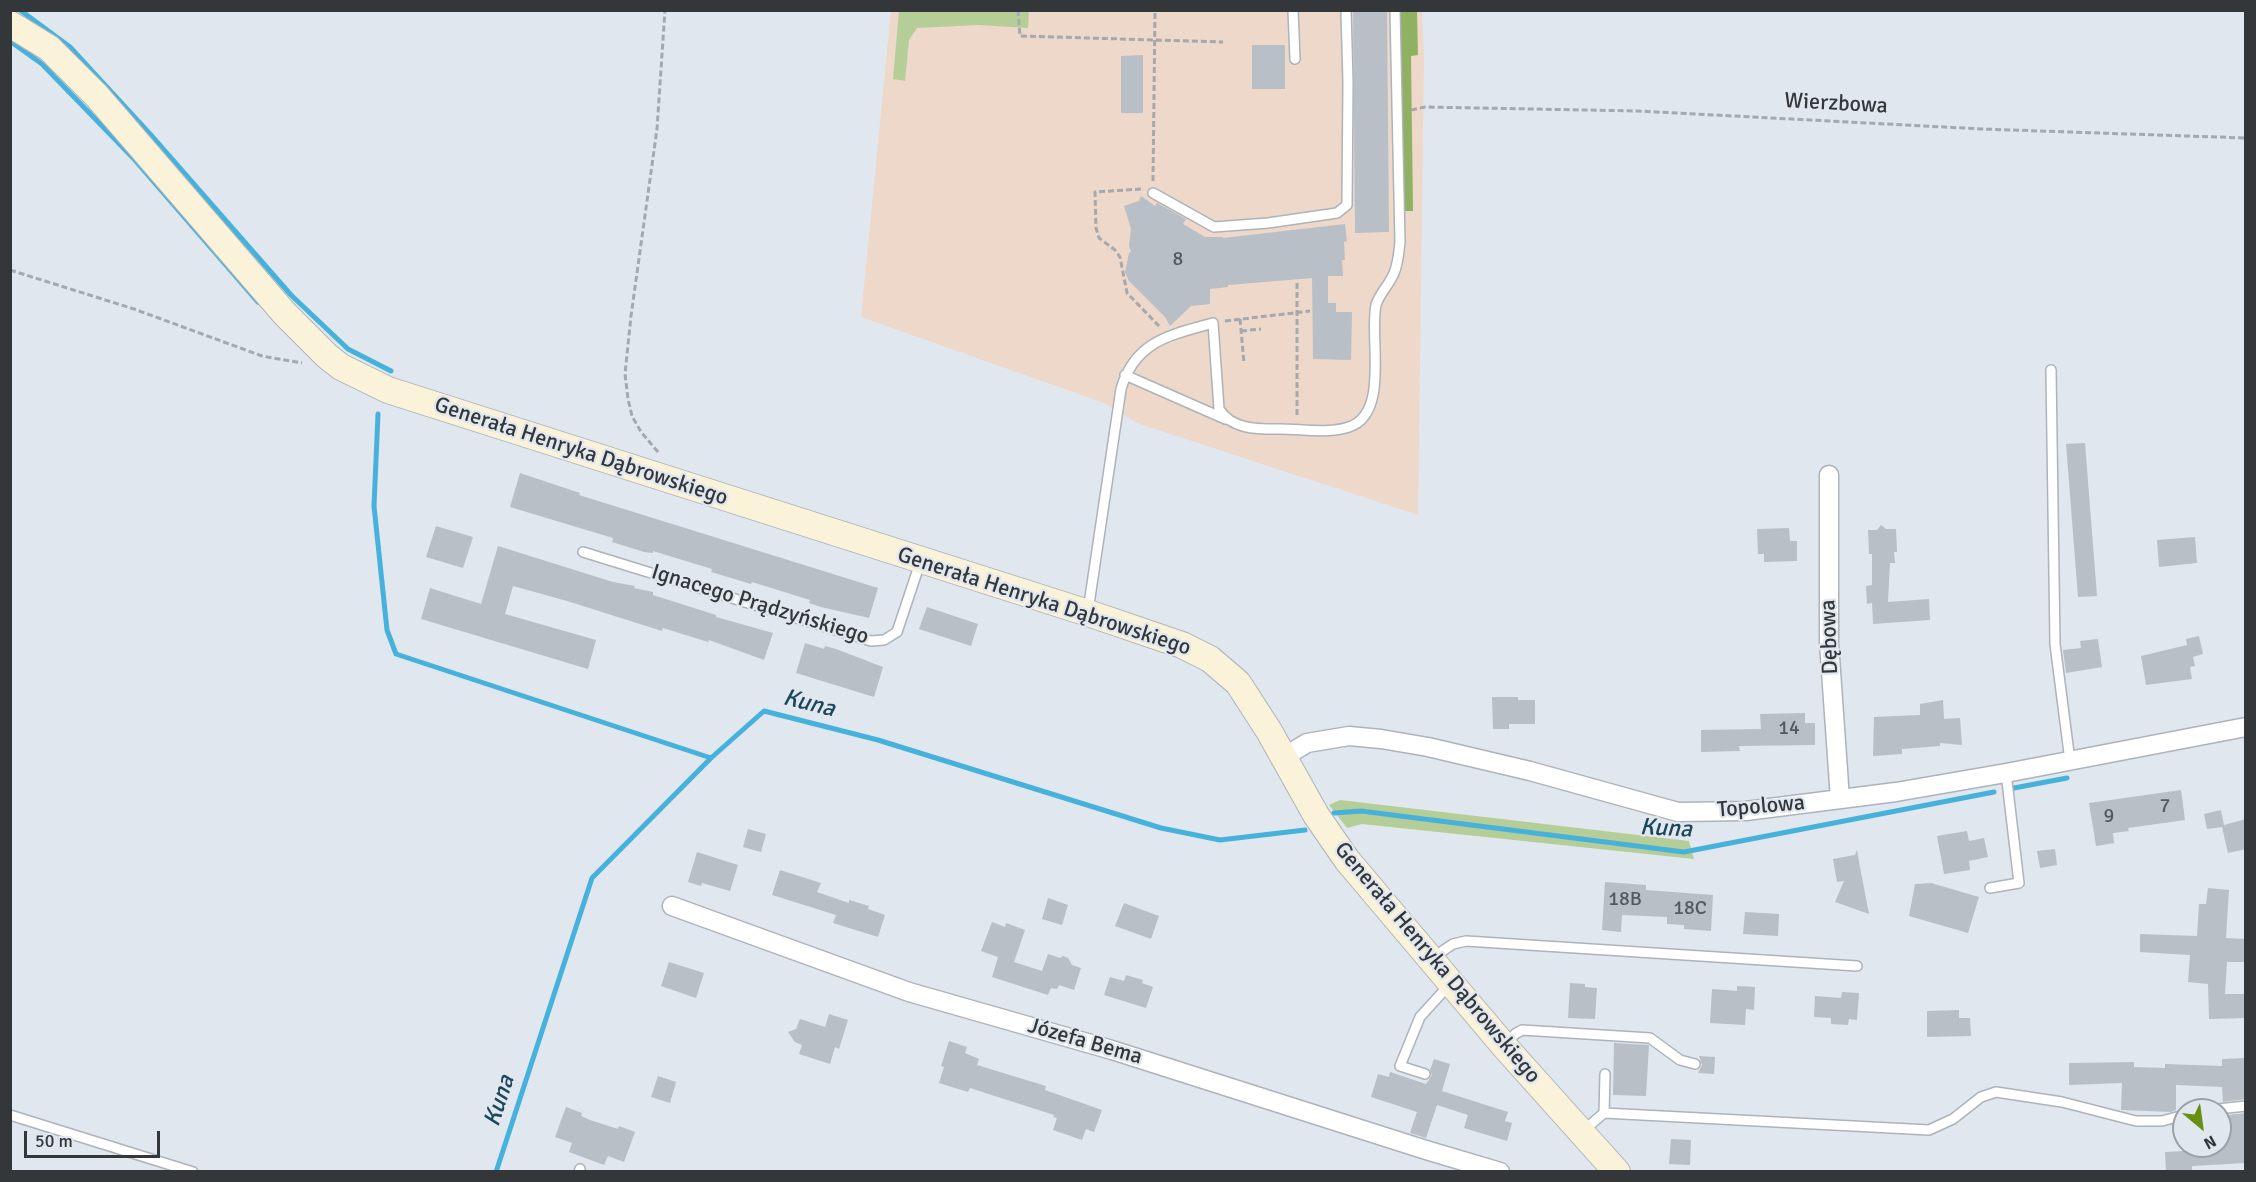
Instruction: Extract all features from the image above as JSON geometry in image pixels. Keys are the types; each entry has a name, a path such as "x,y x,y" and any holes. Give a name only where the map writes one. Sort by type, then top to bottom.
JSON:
{"street":[{"name":"Generała Henryka Dąbrowskiego","path":"10,24 49,48 97,96 285,314 327,356 342,367 388,390 1088,614 1182,645 1210,659 1244,689 1316,815 1375,896 1505,1047 1617,1172"},
{"name":"Dębowa","path":"1829,475 1829,643 1840,799"},
{"name":"Topolowa","path":"1284,757 1307,744 1349,736 1381,739 1428,747 1530,771 1678,812 1746,811 2006,773 2246,727"},
{"name":"Józefa Bema","path":"672,906 909,992 1112,1050 1500,1172"}],"lane":[{"path":"1293,10 1295,59"},
{"path":"1153,193 1214,227 1268,223 1337,213 1347,205 1346,10"},
{"path":"1125,375 1233,424 1252,427 1336,430 1350,427 1366,416 1374,391 1376,304 1395,272 1400,242 1395,10"},
{"path":"1088,614 1114,428 1125,375 1133,361 1155,343 1169,336 1213,323 1219,410 1225,419"},
{"path":"2051,370 2055,644 2070,761"},
{"name":"Ignacego Prądzyńskiego","path":"583,552 871,641 884,640 897,632 921,561"},
{"path":"1990,888 2019,883 2006,773"},
{"path":"1430,960 1453,944 1466,941 1857,966"},
{"path":"1425,1074 1400,1066 1420,1017 1450,983"},
{"path":"1505,1047 1515,1034 1522,1030 1621,1035 1650,1038 1680,1060 1695,1064"},
{"path":"1604,1113 1605,1074"},
{"path":"1581,1132 1604,1113 1929,1130 1953,1119 1981,1097 1996,1092 2062,1102 2136,1121 2172,1118"},
{"path":"10,1115 193,1172"}],"path":[{"path":"663,458 641,432 632,416 625,374 657,129 665,10"},
{"path":"1018,10 1020,36 1223,42"},
{"path":"1155,10 1153,193 1143,189 1095,192 1096,228 1099,238 1115,250 1120,257 1126,292 1169,336"},
{"name":"Wierzbowa","path":"1425,107 1638,111 1982,129 2246,138"},
{"path":"10,270 134,309 262,356 307,364 327,356"},
{"path":"1297,283 1298,429"},
{"path":"1213,323 1310,310"},
{"path":"1240,319 1244,363"},
{"path":"1241,331 1261,329"}],"shaded area":[{"path":"891,11 1422,11 1424,55 1418,515 1137,423 1104,403 861,317"}],"green space":[{"path":"899,10 1029,11 1028,28 978,25 917,28 909,40 905,81 893,79"},
{"path":"1398,11 1417,11 1418,55 1411,56 1413,211 1403,211 1403,132"},
{"path":"1340,800 1689,841 1694,859 1362,824 1347,828 1329,805"}],"building":[{"path":"1353,10 1387,10 1389,232 1355,233"},
{"path":"1252,45 1285,45 1285,89 1252,89"},
{"path":"1143,55 1143,113 1121,113 1121,56"},
{"path":"1141,196 1155,206 1157,203 1186,219 1183,224 1205,237 1223,238 1345,224 1347,241 1344,242 1343,276 1328,276 1328,303 1336,303 1336,312 1352,312 1351,360 1313,359 1312,278 1228,285 1228,287 1210,289 1210,304 1191,306 1170,326 1165,317 1129,281 1125,272 1131,252 1129,246 1131,229 1124,206 1139,201"},
{"path":"2085,443 2097,596 2078,597 2066,444"},
{"path":"520,473 580,493 579,495 878,588 869,618 821,607 809,603 810,600 711,572 712,569 653,551 653,553 644,552 612,542 613,538 510,507"},
{"path":"1881,525 1886,529 1896,529 1897,552 1894,552 1895,563 1890,563 1888,602 1929,599 1930,620 1873,624 1872,603 1867,604 1866,586 1872,585 1872,554 1869,554 1868,530 1877,530"},
{"path":"436,526 473,537 463,568 426,557"},
{"path":"1789,528 1790,541 1797,541 1797,561 1764,562 1764,554 1758,554 1757,529"},
{"path":"2195,537 2197,563 2159,567 2157,540"},
{"path":"498,546 613,582 635,586 634,588 653,592 653,595 716,615 716,617 773,633 764,660 709,640 708,642 663,628 662,631 513,586 505,614 596,640 588,669 421,619 430,588 481,604"},
{"path":"927,607 978,624 971,646 919,629"},
{"path":"2199,636 2203,654 2193,657 2195,666 2190,667 2192,679 2146,685 2141,656 2187,645 2186,639"},
{"path":"2098,639 2102,667 2066,673 2063,650 2081,648 2080,641"},
{"path":"805,643 824,649 825,646 836,649 883,667 874,697 796,673"},
{"path":"1492,697 1518,697 1518,700 1535,700 1535,724 1509,724 1509,729 1493,729"},
{"path":"1943,700 1944,719 1960,718 1962,745 1940,743 1940,746 1902,749 1902,754 1873,756 1874,717 1920,715 1920,704"},
{"path":"1805,713 1805,723 1815,723 1815,745 1739,746 1740,751 1701,752 1701,730 1761,729 1760,714"},
{"path":"2181,790 2185,820 2128,828 2129,831 2113,833 2114,843 2096,846 2089,803"},
{"path":"2221,810 2224,825 2246,819 2246,849 2228,853 2222,827 2207,829 2204,814"},
{"path":"748,829 766,834 761,852 743,847"},
{"path":"1967,831 1969,841 1984,838 1988,857 1969,861 1970,870 1944,874 1937,836"},
{"path":"2055,849 2057,865 2040,868 2037,851"},
{"path":"1857,850 1869,914 1835,902 1844,881 1837,882 1833,859 1855,855"},
{"path":"697,852 738,865 730,891 702,883 701,886 688,882"},
{"path":"780,870 821,883 817,892 849,903 849,900 869,906 868,909 885,915 878,937 833,923 836,915 772,895"},
{"path":"1605,882 1646,885 1646,890 1713,895 1711,931 1684,929 1684,925 1667,924 1667,917 1622,915 1621,932 1602,930"},
{"path":"1931,883 1979,897 1968,933 1909,916 1915,884"},
{"path":"2208,888 2229,890 2226,938 2246,939 2246,962 2227,962 2225,994 2246,994 2246,1018 2209,1019 2208,984 2188,982 2190,955 2140,952 2140,934 2197,936 2199,904 2206,904"},
{"path":"1048,898 1068,905 1062,925 1042,919"},
{"path":"1124,903 1159,916 1151,939 1115,926"},
{"path":"1745,912 1779,914 1778,936 1743,934"},
{"path":"992,922 1005,927 1006,923 1025,930 1014,962 1042,971 1048,954 1068,958 1072,965 1081,968 1074,990 1059,985 1057,989 1051,988 1048,995 992,977 998,957 981,951"},
{"path":"669,962 704,973 696,998 661,986"},
{"path":"1126,975 1143,980 1142,983 1153,987 1146,1008 1104,995 1110,977 1124,981"},
{"path":"1570,983 1597,988 1595,1019 1568,1018"},
{"path":"1737,986 1755,987 1754,1010 1746,1009 1745,1025 1710,1023 1712,989 1737,991"},
{"path":"1842,992 1859,993 1857,1020 1849,1019 1848,1025 1831,1024 1831,1018 1814,1017 1815,996 1841,998"},
{"path":"1959,1010 1959,1018 1970,1018 1971,1036 1927,1037 1927,1011"},
{"path":"829,1014 848,1020 839,1049 835,1047 830,1064 799,1054 802,1045 795,1042 788,1032 796,1029 800,1019 825,1027"},
{"path":"949,1041 967,1047 965,1053 979,1059 977,1065 1046,1086 1045,1090 1102,1110 1094,1132 1086,1129 1082,1140 1053,1130 1057,1118 1053,1117 1054,1115 970,1088 968,1092 939,1083 944,1067 941,1066"},
{"path":"1614,1043 1649,1045 1646,1096 1613,1095"},
{"path":"1699,1056 1715,1057 1714,1074 1698,1073 1702,1065"},
{"path":"2246,1058 2246,1099 2232,1101 2232,1098 2223,1098 2222,1087 2176,1085 2176,1098 2172,1098 2172,1112 2121,1110 2122,1083 2069,1085 2069,1063 2134,1062 2134,1067 2165,1068 2165,1064 2222,1066 2222,1059"},
{"path":"1434,1059 1450,1064 1442,1091 1508,1112 1505,1121 1512,1123 1507,1141 1464,1128 1468,1115 1437,1105 1426,1138 1410,1133 1417,1112 1371,1097 1378,1074 1389,1077 1390,1072 1426,1084 1432,1075 1430,1070"},
{"path":"658,1076 676,1082 670,1103 651,1097"},
{"path":"566,1107 582,1113 581,1116 590,1120 635,1132 624,1162 608,1156 604,1165 569,1152 572,1143 555,1137"},
{"path":"2246,1113 2246,1163 2192,1166 2192,1172 2166,1172 2165,1152 2172,1152 2172,1158 2232,1158 2232,1115"},
{"path":"1671,1139 1691,1140 1690,1165 1669,1164"}],"waterway":[{"path":"20,10 70,47 150,134 291,295 348,349 391,371"},
{"path":"10,41 42,64 135,160 258,302"},
{"path":"378,414 374,506 387,630 396,654 711,758"},
{"name":"Kuna","path":"496,1172 592,878 711,758 764,711 878,740 1161,828 1220,840 1305,830"},
{"name":"Kuna","path":"2014,788 2067,778"},
{"name":"Kuna","path":"1334,813 1361,811 1684,852 1994,792"}]}
